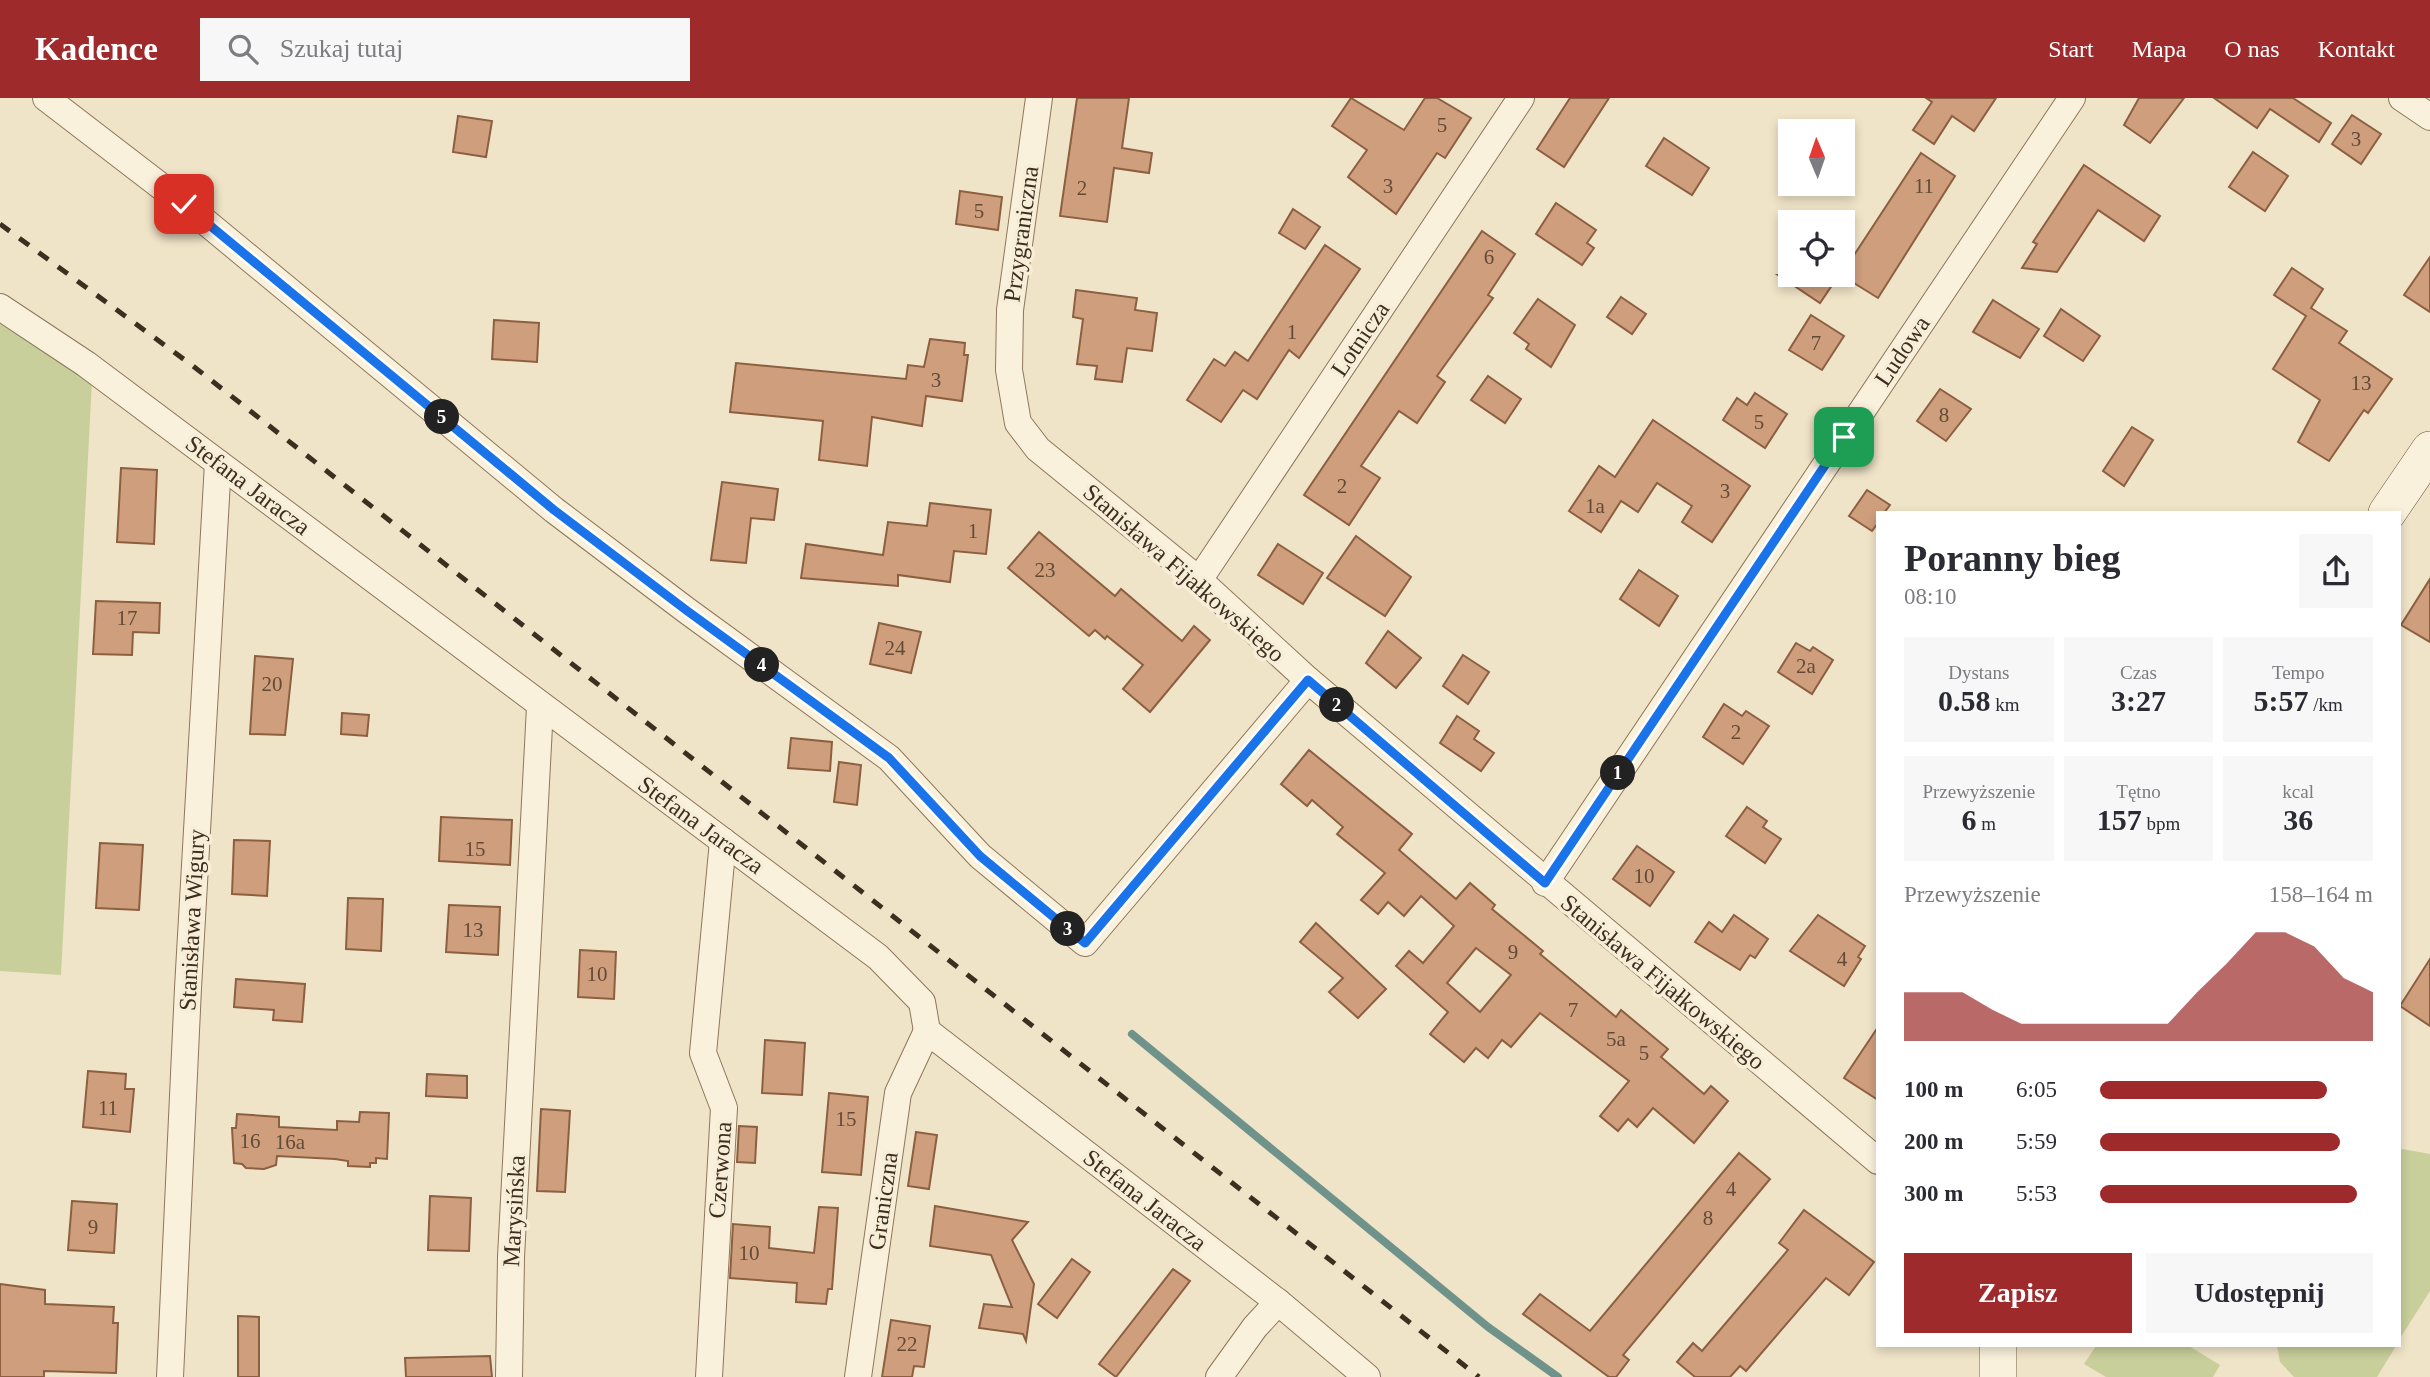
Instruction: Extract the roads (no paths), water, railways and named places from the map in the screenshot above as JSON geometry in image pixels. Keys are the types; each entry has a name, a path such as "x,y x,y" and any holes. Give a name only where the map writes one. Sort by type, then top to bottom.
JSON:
{"street":[{"path":"46,98 184,204 554,510 889,758 980,856 1085,943 1308,680"},
{"name":"Przygraniczna","path":"1009,370 1010,310 1039,98"},
{"name":"Lotnicza","path":"1199,580 1521,98"},
{"name":"Ludowa","path":"1545,883 2071,98"},
{"path":"2402,98 2430,117"},
{"name":"Stefana Jaracza","path":"0,307 86,365 878,957 922,1002 927,1031 1278,1302 1367,1377"},
{"name":"Stanisława Fijałkowskiego","path":"1009,370 1014,410 1026,436 1038,449 1199,580 1308,680 1545,883 1876,1159"},
{"path":"2388,511 2430,450"},
{"name":"Stanisława Wigury","path":"170,1377 188,988 218,463"},
{"name":"Marysińska","path":"509,1377 511,1257 540,706"},
{"name":"Czerwona","path":"709,1377 724,1108 704,1053 723,841"},
{"name":"Graniczna","path":"858,1377 898,1093 927,1031"},
{"path":"1219,1377 1255,1327 1278,1302"},
{"path":"1998,1347 1998,1377"}],"waterway":[{"path":"1132,1034 1488,1327 1558,1377"}],"railway":[{"path":"0,224 193,366 1479,1377"}]}
